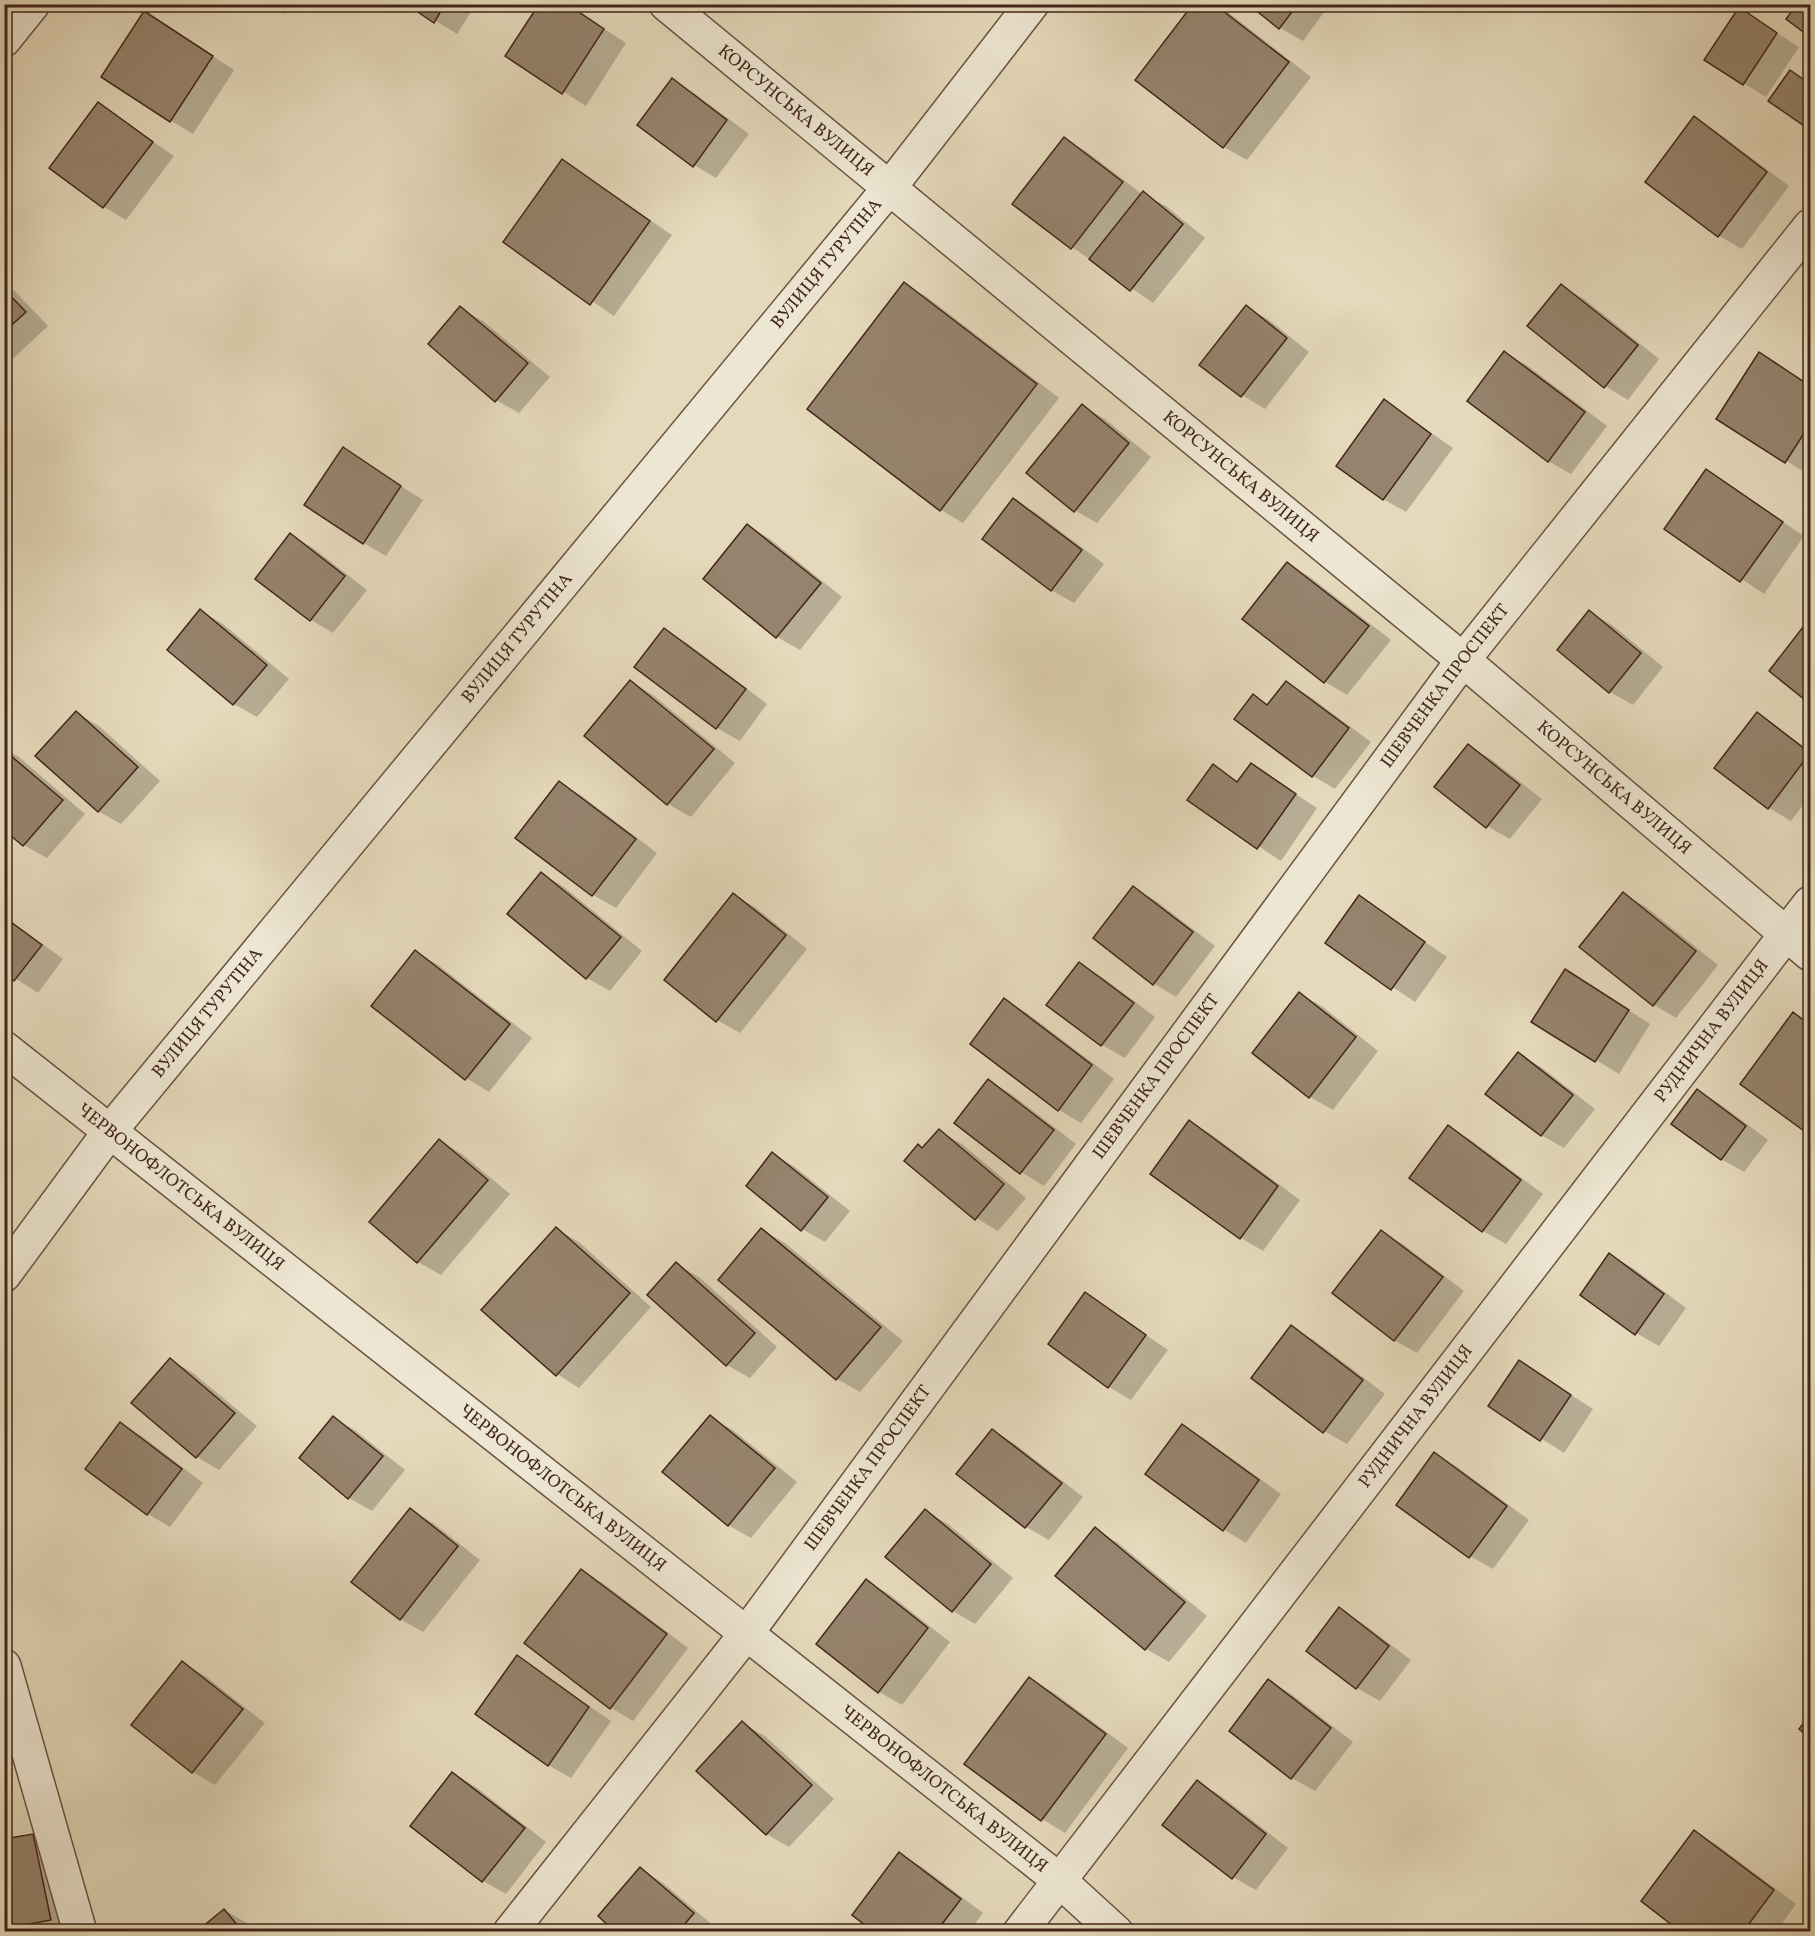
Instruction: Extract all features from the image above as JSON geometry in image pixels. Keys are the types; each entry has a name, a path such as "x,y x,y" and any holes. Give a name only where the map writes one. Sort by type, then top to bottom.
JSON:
{"street":[{"path":"4,40 33,4"},
{"name":"КОРСУНСЬКА ВУЛИЦЯ","path":"666,4 1463,660 1798,944"},
{"name":"ВУЛИЦЯ ТУРУТІНА","path":"4,1275 110,1131 890,187 1032,4"},
{"name":"ШЕВЧЕНКА ПРОСПЕКТ","path":"510,1932 746,1634 1463,660 1810,226"},
{"name":"РУДНИЧНА ВУЛИЦЯ","path":"1020,1932 1798,944 1810,903"},
{"name":"ЧЕРВОНОФЛОТСЬКА ВУЛИЦЯ","path":"4,1048 1059,1880 1116,1932"},
{"path":"4,1666 81,1932"}],"building":[{"path":"406,4 445,4 434,23"},
{"path":"539,4 567,4 604,29 562,94 505,56"},
{"path":"1193,4 1214,4 1289,62 1223,148 1135,80"},
{"path":"1248,4 1298,4 1279,29"},
{"path":"1797,4 1810,4 1810,37 1786,19"},
{"path":"1739,7 1777,33 1743,85 1704,60"},
{"path":"144,11 213,56 170,122 101,77"},
{"path":"1790,70 1810,84 1810,130 1768,101"},
{"path":"672,78 727,120 693,167 637,125"},
{"path":"98,102 153,142 103,208 49,168"},
{"path":"1694,116 1767,172 1718,237 1645,182"},
{"path":"1064,137 1123,182 1071,249 1012,204"},
{"path":"562,159 650,221 590,305 503,242"},
{"path":"1143,191 1183,224 1130,291 1089,259"},
{"path":"904,282 1037,384 940,511 807,409"},
{"path":"1561,284 1638,345 1604,388 1527,326"},
{"path":"4,289 26,312 4,332"},
{"path":"1246,305 1287,338 1241,397 1199,365"},
{"path":"460,306 528,363 495,402 428,344"},
{"path":"1504,351 1585,412 1548,462 1467,401"},
{"path":"1759,352 1810,386 1810,424 1785,463 1716,419"},
{"path":"1384,399 1431,434 1383,500 1336,466"},
{"path":"1082,404 1129,443 1074,512 1026,473"},
{"path":"343,447 401,486 363,544 304,505"},
{"path":"1706,469 1783,522 1740,582 1664,529"},
{"path":"1013,498 1082,550 1051,591 982,539"},
{"path":"747,524 821,583 776,638 703,579"},
{"path":"290,533 345,576 310,621 255,579"},
{"path":"1287,562 1369,626 1324,683 1242,619"},
{"path":"200,609 267,665 233,705 167,650"},
{"path":"1589,610 1641,653 1609,693 1557,650"},
{"path":"1810,618 1810,704 1769,671"},
{"path":"664,628 746,689 716,729 634,667"},
{"path":"630,680 714,749 667,805 584,736"},
{"path":"1286,681 1349,728 1312,777 1234,719 1253,694 1267,705"},
{"path":"76,711 138,767 98,812 35,756"},
{"path":"1757,712 1810,753 1768,809 1714,768"},
{"path":"1468,744 1520,785 1486,828 1434,787"},
{"path":"4,750 63,800 23,846 4,830"},
{"path":"1251,763 1296,794 1257,849 1187,800 1213,764 1237,782"},
{"path":"559,781 636,839 592,896 515,838"},
{"path":"541,872 621,937 586,979 507,914"},
{"path":"1133,886 1193,932 1153,985 1093,938"},
{"path":"1623,892 1696,951 1653,1006 1579,947"},
{"path":"733,893 786,935 716,1022 664,980"},
{"path":"1359,895 1425,942 1391,990 1325,943"},
{"path":"4,917 42,945 14,981 4,973"},
{"path":"415,950 510,1024 465,1080 371,1006"},
{"path":"1079,962 1134,1003 1101,1046 1046,1005"},
{"path":"1565,969 1629,1010 1595,1062 1531,1022"},
{"path":"1299,992 1356,1037 1309,1098 1252,1053"},
{"path":"1004,998 1092,1065 1058,1111 970,1044"},
{"path":"1793,1012 1810,1025 1810,1122 1804,1131 1740,1084"},
{"path":"1518,1052 1573,1095 1541,1136 1485,1094"},
{"path":"988,1079 1054,1130 1020,1174 954,1123"},
{"path":"1697,1089 1746,1126 1721,1160 1671,1124"},
{"path":"1189,1120 1278,1186 1240,1239 1150,1174"},
{"path":"1448,1125 1521,1180 1482,1232 1409,1178"},
{"path":"939,1129 1004,1184 975,1220 904,1161 918,1144 922,1148"},
{"path":"439,1139 488,1180 417,1263 369,1222"},
{"path":"772,1152 828,1197 801,1231 746,1186"},
{"path":"556,1227 630,1293 556,1376 481,1310"},
{"path":"761,1228 881,1327 836,1380 718,1280"},
{"path":"1381,1230 1443,1277 1394,1341 1332,1293"},
{"path":"1609,1253 1664,1294 1635,1335 1580,1295"},
{"path":"676,1262 755,1333 726,1366 647,1295"},
{"path":"1085,1292 1146,1335 1108,1388 1048,1344"},
{"path":"1291,1325 1363,1380 1323,1433 1251,1378"},
{"path":"170,1358 235,1413 196,1458 131,1403"},
{"path":"1519,1360 1571,1395 1540,1441 1488,1406"},
{"path":"710,1415 775,1468 728,1526 662,1472"},
{"path":"333,1416 383,1456 348,1499 299,1458"},
{"path":"120,1422 182,1469 147,1515 85,1469"},
{"path":"1182,1424 1259,1480 1223,1531 1145,1474"},
{"path":"992,1429 1062,1483 1025,1528 956,1474"},
{"path":"1434,1452 1507,1506 1469,1558 1396,1505"},
{"path":"410,1508 458,1546 400,1620 351,1582"},
{"path":"925,1509 991,1564 952,1612 885,1557"},
{"path":"1095,1527 1185,1602 1145,1650 1055,1576"},
{"path":"581,1569 667,1634 610,1709 524,1643"},
{"path":"866,1579 928,1628 878,1693 816,1644"},
{"path":"1339,1607 1389,1646 1356,1689 1306,1651"},
{"path":"517,1655 589,1707 548,1766 475,1714"},
{"path":"182,1661 243,1709 192,1773 131,1725"},
{"path":"1029,1677 1106,1734 1041,1821 964,1764"},
{"path":"1268,1679 1331,1728 1291,1779 1229,1731"},
{"path":"1810,1714 1810,1738 1799,1729"},
{"path":"742,1721 812,1785 766,1835 696,1771"},
{"path":"452,1772 525,1828 482,1882 410,1826"},
{"path":"1197,1780 1266,1834 1232,1879 1162,1825"},
{"path":"1694,1830 1774,1890 1743,1932 1681,1932 1641,1901"},
{"path":"33,1834 51,1920 4,1929 4,1839"},
{"path":"899,1852 961,1899 936,1932 874,1932 852,1915"},
{"path":"640,1867 694,1913 678,1932 615,1932 598,1916"},
{"path":"224,1909 243,1932 196,1932"}]}
